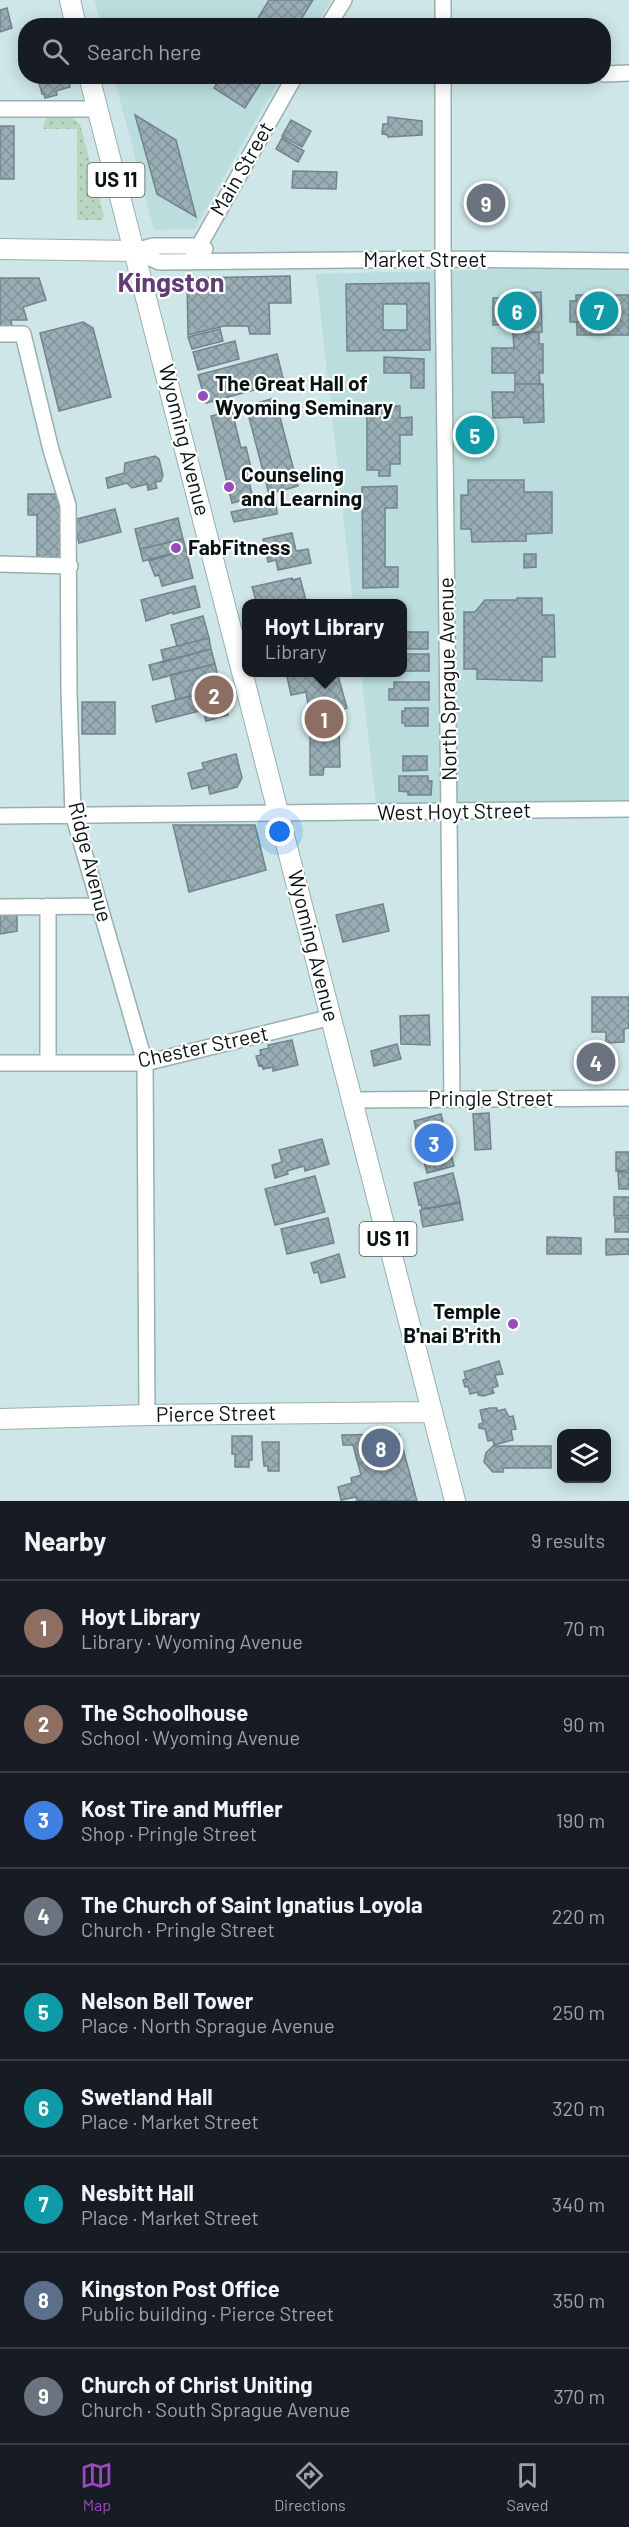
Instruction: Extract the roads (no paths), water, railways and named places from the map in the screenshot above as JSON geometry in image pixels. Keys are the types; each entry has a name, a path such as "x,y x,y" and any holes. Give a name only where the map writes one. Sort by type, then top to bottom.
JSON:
{"main road":[{"path":"70,0 74,18"},
{"name":"US 11","path":"91,84 135,251"},
{"name":"Market Street","path":"0,249 135,251"},
{"name":"Wyoming Avenue","path":"135,251 242,666"},
{"name":"Wyoming Avenue","path":"245,677 455,1501"},
{"name":"Pierce Street","path":"0,1419 432,1412"}],"street":[{"path":"333,18 344,0"},
{"path":"442,0 443,18"},
{"path":"611,74 629,74"},
{"name":"Main Street","path":"190,262 290,84"},
{"name":"North Sprague Avenue","path":"443,84 452,1100"},
{"path":"0,109 98,109"},
{"name":"Market Street","path":"135,251 153,246 199,246"},
{"path":"199,246 222,262"},
{"name":"Market Street","path":"135,251 159,262 443,259 629,261"},
{"name":"Ridge Avenue","path":"0,334 23,334 51,450 68,505 69,693 73,814 145,1063 147,1415"},
{"path":"0,564 69,566"},
{"name":"West Hoyt Street","path":"0,816 450,813 629,809"},
{"path":"48,906 48,1063"},
{"path":"0,907 100,906"},
{"name":"Chester Street","path":"0,1063 145,1063 332,1017"},
{"name":"Pringle Street","path":"353,1100 629,1098"}],"place":[{"name":"Church of Christ Uniting","path":"486,203"},
{"name":"Swetland Hall","path":"517,311"},
{"name":"Nesbitt Hall","path":"599,311"},
{"name":"The Great Hall of Wyoming Seminary","path":"203,396"},
{"name":"Nelson Bell Tower","path":"475,435"},
{"name":"Counseling and Learning","path":"229,487"},
{"name":"FabFitness","path":"176,548"},
{"name":"The Schoolhouse","path":"214,695"},
{"name":"Hoyt Library","path":"324,719"},
{"name":"The Church of Saint Ignatius Loyola","path":"596,1062"},
{"name":"Kost Tire and Muffler","path":"434,1143"},
{"name":"Temple B'nai B'rith","path":"513,1324"},
{"name":"Kingston Post Office","path":"381,1448"}],"district":[{"name":"Kingston","path":"171,283"}]}
